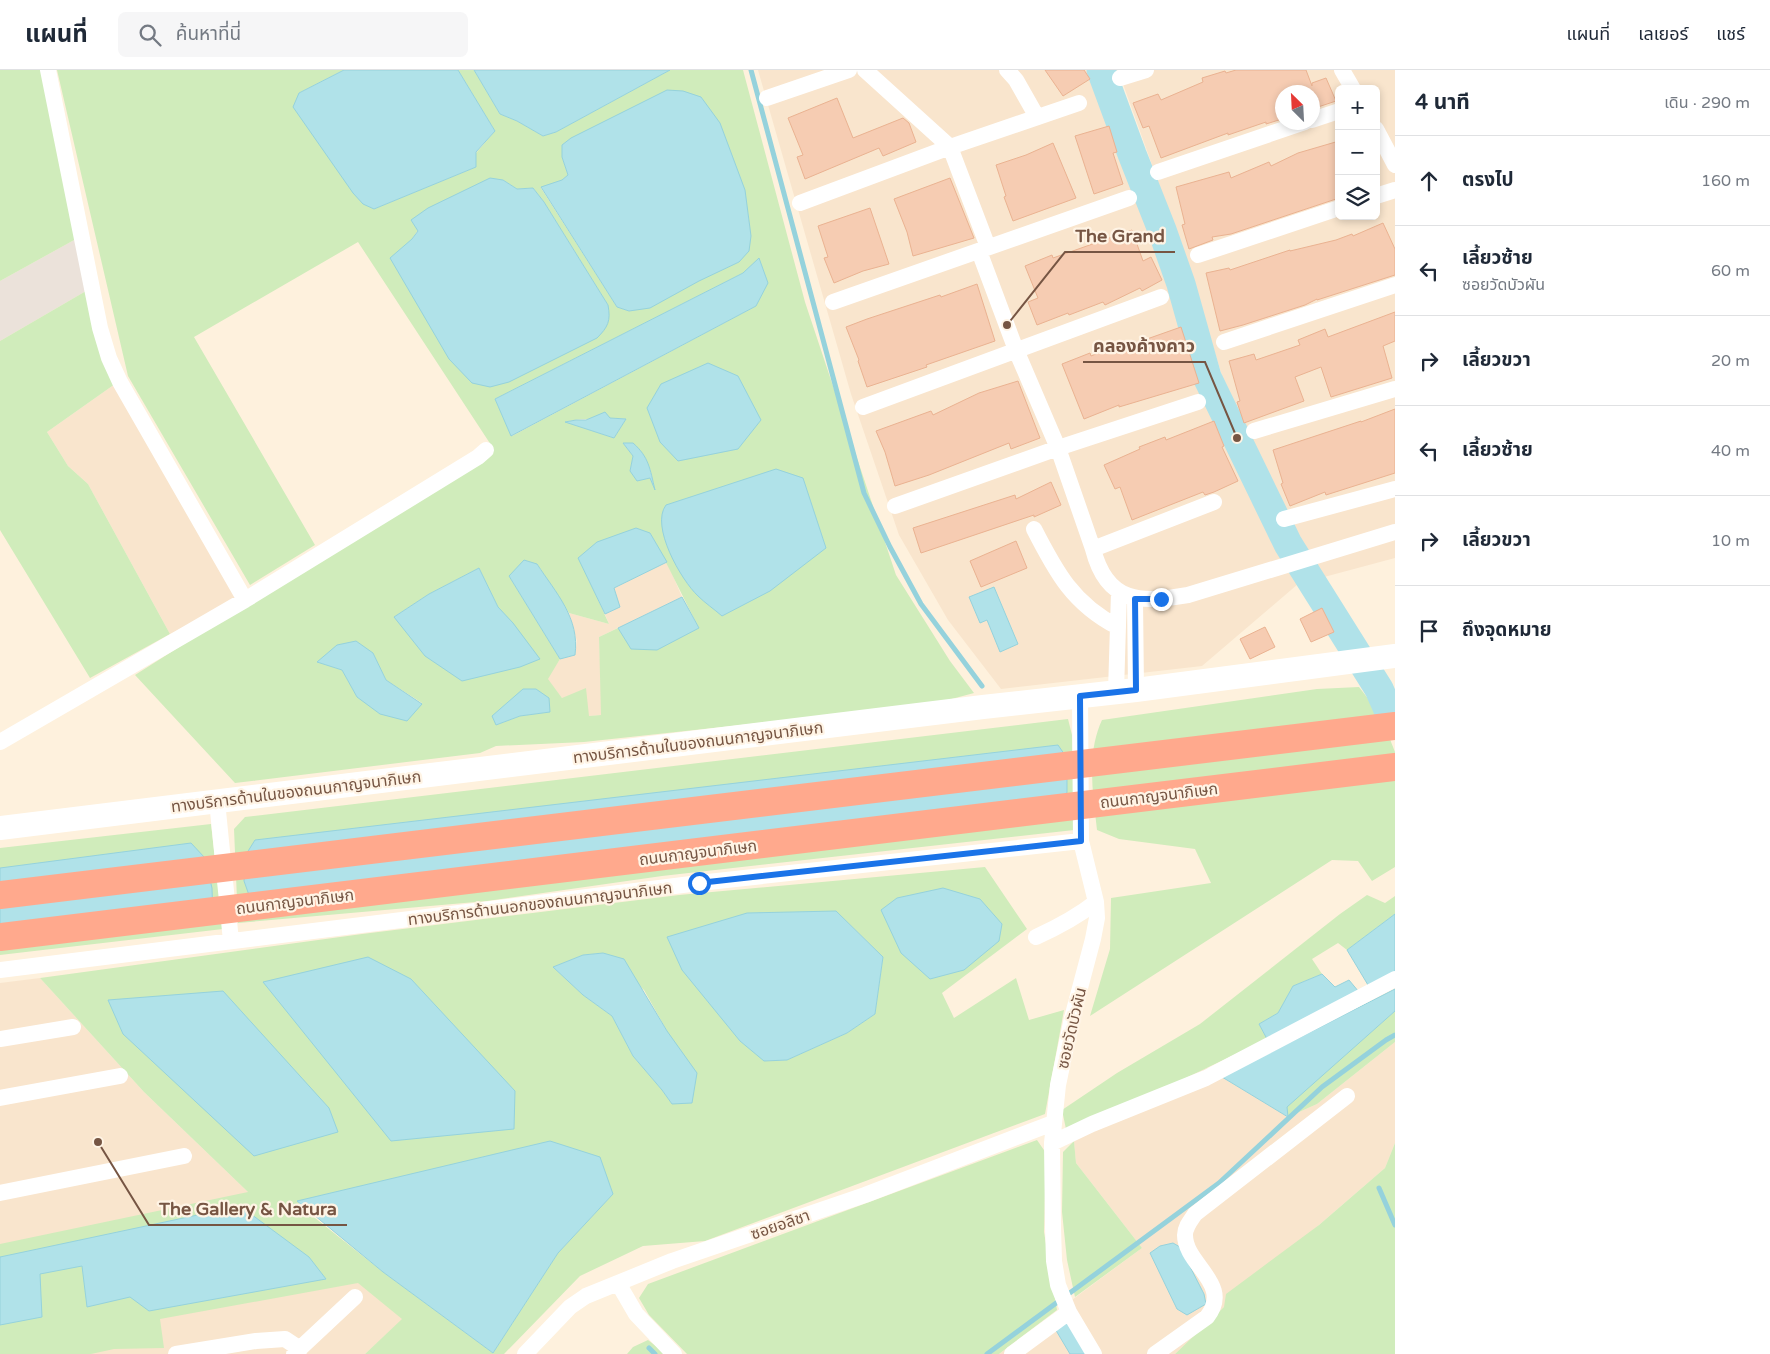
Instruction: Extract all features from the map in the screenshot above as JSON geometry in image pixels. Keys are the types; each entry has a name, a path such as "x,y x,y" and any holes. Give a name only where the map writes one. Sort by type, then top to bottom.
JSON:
{"highway":[{"path":"0,895 1395,726"},
{"name":"ถนนกาญจนาภิเษก","path":"0,937 1395,766"}],"main road":[{"name":"ทางบริการด้านในของถนนกาญจนาภิเษก","path":"0,828 1126,691 1393,656"}],"street":[{"path":"48,70 100,328 109,358 120,382 246,600"},
{"path":"767,98 850,70"},
{"path":"865,70 950,147 1016,350 1058,448 1097,565 1102,576 1120,592 1135,599 1161,599 1188,594 1388,534"},
{"path":"1007,70 1016,80 1037,117"},
{"path":"1120,78 1146,70"},
{"path":"1342,70 1351,85"},
{"path":"800,203 950,147 1079,103"},
{"path":"1320,117 1335,112"},
{"path":"1158,172 1281,130"},
{"path":"1380,136 1393,156"},
{"path":"1380,195 1395,190"},
{"path":"833,302 1129,198"},
{"path":"1198,255 1335,209"},
{"path":"1224,342 1395,285"},
{"path":"863,407 1161,298"},
{"path":"1254,431 1395,389"},
{"path":"895,506 1058,448 1198,402"},
{"path":"0,742 246,600 478,457 486,450"},
{"path":"1284,519 1395,489"},
{"path":"1093,549 1214,502"},
{"path":"1034,529 1064,583 1099,617 1118,627"},
{"path":"1120,592 1118,627 1126,691"},
{"path":"1126,691 1135,599"},
{"name":"ซอยวัดบัวผัน","path":"1080,696 1081,841 1096,902 1097,918 1072,1018 1058,1085 1053,1123 1054,1261 1065,1302 1094,1354"},
{"path":"217,801 231,941"},
{"name":"ทางบริการด้านนอกของถนนกาญจนาภิเษก","path":"0,970 689,884 1081,841"},
{"path":"1036,937 1060,927 1080,915 1096,902"},
{"path":"1052,1143 1188,1086 1395,979"},
{"path":"0,1038 74,1027"},
{"path":"0,1098 120,1076"},
{"path":"1155,1354 1207,1317 1213,1309 1215,1300 1214,1290 1187,1246 1185,1235 1188,1224 1195,1214 1347,1096"},
{"name":"ซอยอลิชา","path":"525,1354 570,1306 586,1296 672,1262 865,1195 1053,1123"},
{"path":"0,1193 184,1156"},
{"path":"618,1283 636,1314 674,1354"},
{"path":"176,1354 256,1341 285,1339 297,1351 356,1297"},
{"path":"1012,1354 1065,1302"}],"shaded area":[{"path":"758,70 1086,70 1137,184 1203,384 1281,550 1299,545 1231,405 1188,265 1118,70 1395,70 1395,558 1298,584 1202,666 1001,689 948,620 899,535 851,394"},
{"path":"76,239 86,291 0,341 0,281"},
{"path":"115,384 240,599 170,634 88,484 68,466 47,432"},
{"path":"667,562 682,597 599,637 602,715 589,716 562,698 547,679 560,659 575,655 577,641 569,613 609,624 605,614 620,607 614,588"},
{"path":"40,978 144,1092 248,1192 403,1319 365,1354 0,1354 0,983"},
{"path":"1395,1042 1395,1143 1385,1168 1224,1307 1175,1354 999,1354 1142,1248 1076,1163 1074,1141 1165,1088 1207,1068 1288,1117 1317,1104"}],"green space":[{"path":"0,70 42,70 76,239 0,281"},
{"path":"57,70 344,70 299,93 374,209 476,167 476,153 495,131 458,70 474,70 500,114 517,121 543,136 556,132 670,70 743,70 805,302 896,575 950,661 974,693 933,704 584,742 496,746 480,753 235,783 135,675 493,448 358,242 194,337 315,545 250,585 128,376","holes":["562,157 748,212 750,239 747,250 739,262 629,311 617,307 541,188 562,180 568,175","503,180 517,189 533,188 544,202 608,305 412,239 418,230 411,220","759,259 756,306 512,436 495,399 743,273","609,418 626,419 614,438 566,422","623,443 650,469 654,487 650,478 630,471 633,456","650,533 699,628 632,649 618,628 599,637 601,715 589,716 586,688 562,698 548,679 560,659 509,576 537,564 569,613 609,624 579,558","479,568 498,607 394,617 429,594","373,653 386,680 422,703 357,697 342,670 318,662","549,698 549,712 520,716 496,725"]},
{"path":"86,291 115,384 47,432 68,466 88,484 170,634 90,678 0,530 0,341"},
{"path":"1359,687 1380,714 1395,752 1395,867 1372,881 1358,861 1332,860 1090,1016 1110,949 1111,898 1211,883 1195,849 1119,839 1097,830 1092,760 1097,733 1102,720 1317,689"},
{"path":"1068,719 1072,735 1074,830 662,876 487,901 238,923 234,829 245,817"},
{"path":"211,824 223,929 0,955 0,848"},
{"path":"985,867 1027,929 942,993 954,1018 1016,978 1029,1020 1064,1010 1045,1114 705,1241 643,1246 580,1276 504,1354 365,1354 402,1319 358,1283 160,1319 164,1348 114,1349 91,1354 0,1354 0,1244 248,1192 144,1092 40,978 362,934 679,895","holes":["836,911 883,957 875,1014 847,1033 787,1060 764,1061","603,953 644,990 667,1031 672,1104 633,1056 612,1016 583,995 553,967 583,955","613,1194 558,1253 493,1353 383,1272 305,1210 297,1201"]},
{"path":"1367,895 1385,903 1395,896 1395,914 1347,950 1338,943 1312,959 1322,974 1293,986 1278,1013 1259,1024 1267,1039 1165,1088 1066,1129 1062,1110 1117,1073 1200,1024"},
{"path":"1395,1011 1395,1042 1317,1104 1288,1117 1286,1107"},
{"path":"1037,1140 1046,1153 1044,1232 1057,1310 999,1354 687,1354 649,1315 639,1298 648,1284"},
{"path":"1074,1141 1076,1163 1142,1248 1075,1297 1067,1260 1062,1212 1063,1152"},
{"path":"1395,1143 1395,1354 1175,1354 1224,1307 1226,1294 1319,1225 1385,1168"},
{"path":"648,1340 666,1354 627,1354 633,1347"}],"water":[{"path":"344,70 458,70 495,131 476,152 476,167 374,209 363,204 353,193 293,107 299,93"},
{"path":"474,70 670,70 556,132 543,136 517,121 500,114"},
{"path":"667,90 683,91 701,97 720,123 745,190 751,236 749,251 739,262 650,308 629,311 617,307 541,187 562,180 568,175 562,157 562,145 571,138"},
{"path":"490,178 503,180 517,189 533,188 544,202 608,305 609,320 597,338 509,382 490,387 472,383 449,359 390,258 412,239 418,231 411,220 428,208"},
{"path":"759,258 768,283 756,306 511,436 495,399 743,273"},
{"path":"708,363 738,376 761,420 738,449 678,461 660,442 647,408 661,384"},
{"path":"605,412 610,418 626,419 614,438 565,422 586,420"},
{"path":"623,443 633,443 642,453 648,464 655,490 650,478 637,481 630,471 633,456"},
{"path":"776,469 803,478 826,548 770,591 722,616 698,596 676,566 665,539 662,514 666,505"},
{"path":"636,528 650,533 667,562 614,588 620,607 605,614 578,558 597,542"},
{"path":"524,560 537,564 565,606 574,629 575,655 560,659 509,576"},
{"path":"479,568 498,607 513,623 540,659 520,667 462,681 425,656 394,617 429,594"},
{"path":"994,587 1018,644 1000,652 987,620 980,623 969,597"},
{"path":"682,597 699,628 657,650 631,649 618,628"},
{"path":"356,641 373,653 386,680 422,704 407,721 380,714 357,697 342,670 317,662 337,645"},
{"path":"523,689 536,689 549,698 550,712 520,716 496,725 492,716"},
{"path":"1058,745 1067,758 1067,792 1063,813 255,912 244,881 245,856 255,840"},
{"path":"191,843 205,858 212,888 213,919 0,948 0,868"},
{"path":"943,888 980,899 1002,924 999,941 964,970 930,979 901,953 881,910 897,898"},
{"path":"836,911 883,957 875,1014 847,1033 787,1060 764,1061 740,1041 682,970 667,937 747,913"},
{"path":"1395,914 1395,972 1368,985 1347,950"},
{"path":"603,953 624,959 667,1031 697,1073 692,1103 672,1104 633,1056 612,1016 583,995 553,967 583,955"},
{"path":"368,957 411,979 515,1091 514,1129 391,1141 263,982"},
{"path":"1322,974 1335,987 1349,980 1359,992 1267,1039 1259,1024 1278,1013 1293,986"},
{"path":"1395,989 1395,1011 1287,1107 1288,1117 1222,1077"},
{"path":"223,991 329,1108 338,1132 254,1156 123,1034 108,1000"},
{"path":"550,1141 600,1157 613,1194 558,1253 493,1353 383,1272 297,1201"},
{"path":"240,1206 309,1257 326,1279 149,1311 130,1297 87,1307 82,1266 40,1274 42,1317 0,1325 0,1257"},
{"path":"1173,1243 1180,1247 1204,1294 1206,1304 1187,1315 1177,1309 1150,1253 1160,1246"},
{"path":"1067,1319 1088,1354 1070,1354 1054,1327"}],"building":[{"path":"1045,70 1084,70 1090,79 1063,96"},
{"path":"1236,70 1306,70 1312,85 1275,85 1275,121 1266,124 1266,122 1228,135 1228,133 1161,158 1149,126 1143,128 1133,103 1158,94 1161,100 1203,82 1202,78 1225,71 1226,73"},
{"path":"1326,78 1335,101 1320,106 1320,85 1312,85 1312,83"},
{"path":"837,98 853,138 903,118 909,123 916,142 883,156 879,148 805,179 797,157 803,155 788,118"},
{"path":"1109,126 1117,152 1113,153 1123,184 1094,194 1075,136"},
{"path":"1335,142 1335,199 1231,234 1212,237 1213,240 1189,249 1182,225 1185,224 1176,187 1229,172 1231,178 1269,162 1271,166 1298,153"},
{"path":"1053,143 1076,198 1013,221 1004,197 1006,196 996,165"},
{"path":"950,178 974,238 913,256 907,232 894,199"},
{"path":"870,208 889,264 863,271 834,283 824,258 828,257 818,226"},
{"path":"1383,223 1395,249 1395,275 1220,331 1206,273 1229,268 1230,270 1290,250 1336,240 1352,234 1353,236"},
{"path":"1132,230 1143,261 1151,257 1162,280 1142,291 1140,288 1105,305 1103,302 1037,325 1028,302 1038,298 1025,266 1052,255 1053,258"},
{"path":"977,284 995,341 867,387 846,327"},
{"path":"1395,312 1395,341 1383,346 1392,378 1331,397 1321,367 1295,377 1304,401 1244,423 1237,402 1240,401 1229,361 1254,354 1256,360 1300,345 1298,340 1325,329 1328,337"},
{"path":"1181,327 1199,383 1119,407 1119,405 1084,419 1062,364 1090,353 1091,356 1128,341 1130,345"},
{"path":"1018,381 1040,438 1011,449 1009,443 929,475 895,486 885,452 876,431 931,411 933,415 979,393"},
{"path":"1395,409 1395,473 1326,495 1325,492 1290,506 1281,484 1283,483 1273,450"},
{"path":"1214,421 1224,446 1222,447 1238,481 1214,492 1205,495 1203,492 1132,520 1120,487 1115,489 1104,465 1140,449 1139,447 1165,437 1166,440"},
{"path":"1051,482 1061,505 1034,517 1034,515 921,553 913,528 1015,495 1016,499"},
{"path":"1016,541 1027,568 981,587 970,561"},
{"path":"1322,608 1334,632 1311,642 1300,619"},
{"path":"1265,627 1275,647 1250,659 1240,639"}],"waterway":[{"path":"751,70 864,493 890,547 921,604 982,686"},
{"path":"1101,70 1181,284 1207,377 1288,544 1379,689 1395,725"},
{"path":"987,1354 1219,1183 1322,1087 1395,1035"},
{"path":"1379,1188 1395,1225"},
{"path":"649,1348 655,1354"}],"place":[{"name":"The Grand","path":"1007,325"},
{"name":"คลองค้างคาว","path":"1237,438"},
{"name":"The Gallery & Natura","path":"98,1142"}],"route":[{"path":"699,883 1081,841 1080,696 1136,690 1135,599 1161,599"}]}
